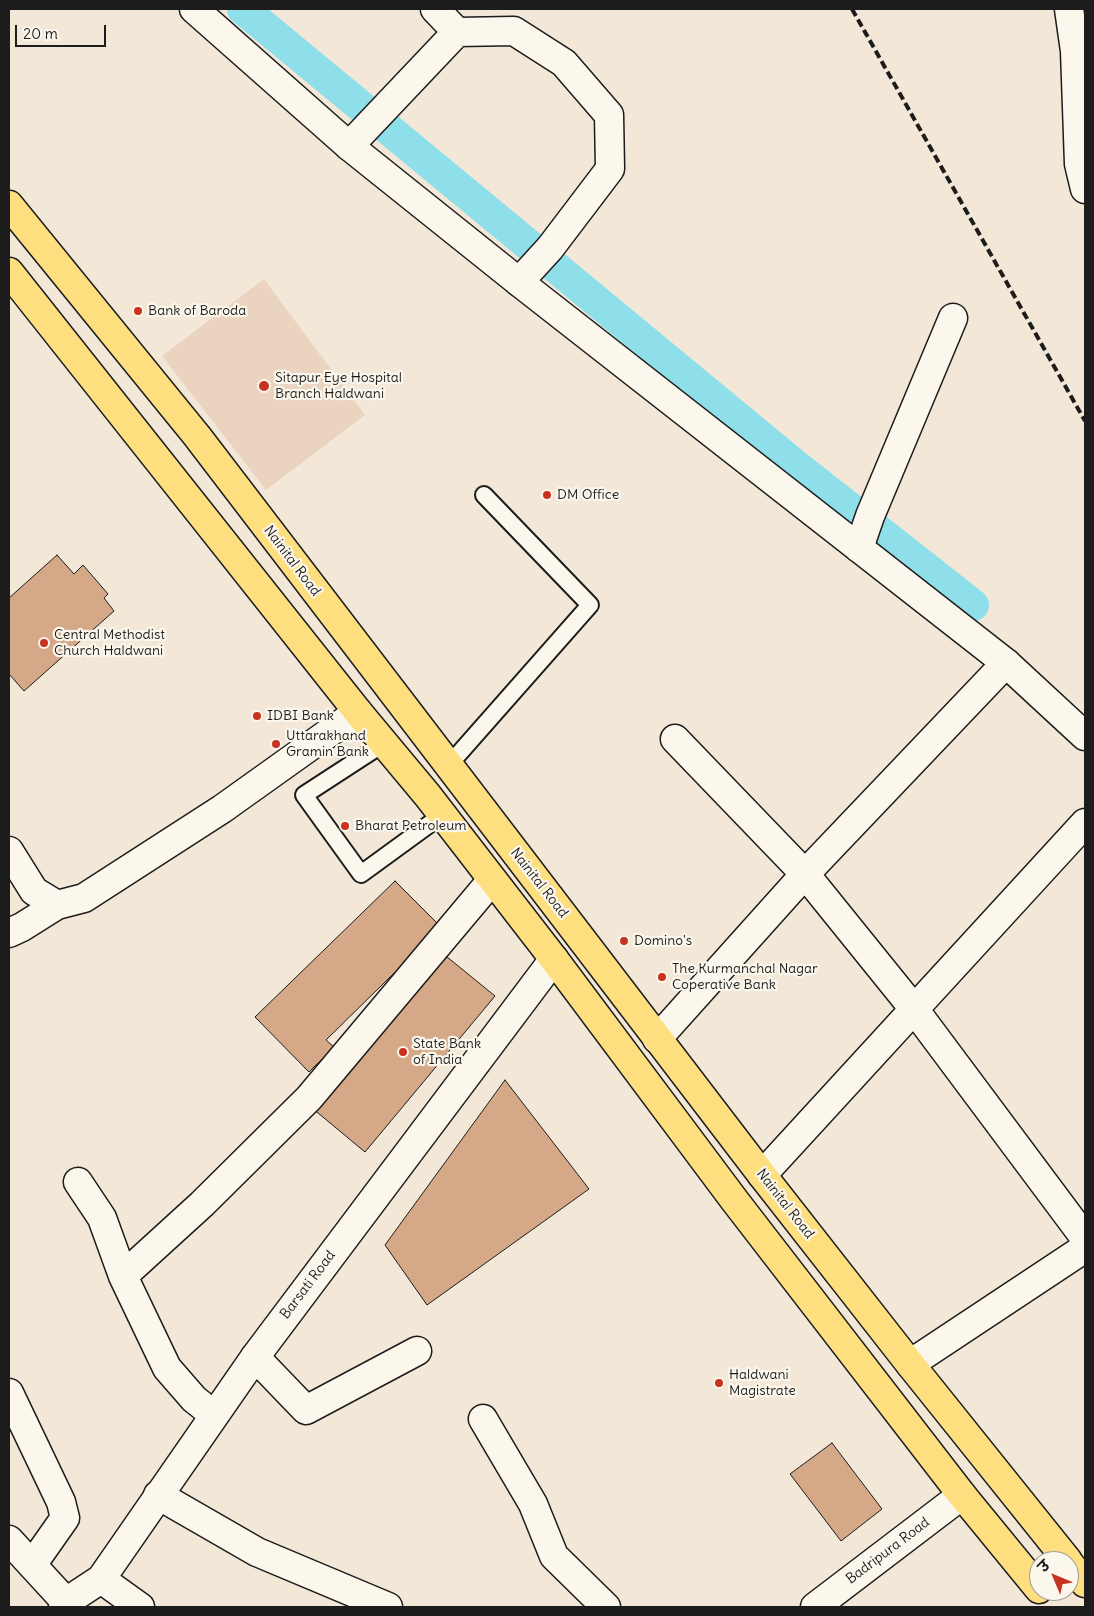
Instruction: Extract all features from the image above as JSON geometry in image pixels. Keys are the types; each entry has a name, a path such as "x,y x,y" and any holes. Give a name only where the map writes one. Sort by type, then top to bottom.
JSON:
{"highway":[{"name":"Nainital Road","path":"9,205 197,436 762,1175 1059,1551"},
{"path":"9,272 442,815 554,959 735,1201 962,1495 1029,1577"},
{"path":"735,1201 762,1175"},
{"path":"962,1495 995,1471"}],"street":[{"path":"194,9 356,139 519,282 1006,663 1085,736"},
{"path":"435,9 457,32"},
{"path":"1069,9 1080,50 1079,164 1085,189"},
{"path":"356,139 457,32 514,31 564,63 609,115 610,169 543,255 519,282"},
{"path":"859,548 870,516 953,318"},
{"path":"657,1039 806,874 1006,663"},
{"path":"9,933 57,905 84,898 222,810 358,712"},
{"path":"676,740 806,874 914,1009 1085,1238"},
{"path":"762,1175 1085,823"},
{"path":"9,851 34,891 57,905"},
{"path":"123,1276 202,1204 309,1098 492,880"},
{"name":"Barsati Road","path":"65,1605 101,1579 255,1356 554,959"},
{"path":"78,1182 102,1218 123,1276 167,1368 194,1398 214,1415"},
{"path":"910,1364 1085,1248"},
{"path":"255,1356 306,1410 417,1351"},
{"path":"9,1393 61,1502 65,1518 32,1565"},
{"path":"483,1420 533,1504 554,1556 606,1607"},
{"path":"158,1495 257,1552 388,1607"},
{"name":"Badripura Road","path":"815,1607 962,1495"},
{"path":"9,1540 65,1605"},
{"path":"101,1579 140,1607"}],"lane":[{"path":"448,766 590,605 484,495"},
{"path":"384,742 304,795 362,874 442,815"}],"shaded area":[{"name":"Sitapur Eye Hospital Branch Haldwani","path":"264,279 365,415 266,490 162,356"}],"building":[{"name":"Central Methodist Church Haldwani","path":"57,555 74,574 83,565 108,594 104,598 114,611 24,691 9,674 9,598"},
{"path":"395,881 441,927 326,1040 334,1047 309,1072 255,1017"},
{"name":"State Bank of India","path":"441,952 495,996 365,1152 312,1108"},
{"path":"505,1080 589,1189 427,1305 385,1245"},
{"path":"832,1443 882,1509 841,1541 790,1474"}],"waterway":[{"path":"243,9 795,465 973,605"}],"railway":[{"path":"852,9 1085,421"}],"place":[{"name":"Bank of Baroda","path":"138,311"},
{"name":"Sitapur Eye Hospital Branch Haldwani","path":"264,386"},
{"name":"DM Office","path":"547,495"},
{"name":"Central Methodist Church Haldwani","path":"44,643"},
{"name":"IDBI Bank","path":"257,716"},
{"name":"Uttarakhand Gramin Bank","path":"276,744"},
{"name":"Bharat Petroleum","path":"345,826"},
{"name":"Domino's","path":"624,941"},
{"name":"The Kurmanchal Nagar Coperative Bank","path":"662,977"},
{"name":"State Bank of India","path":"403,1052"},
{"name":"Haldwani Magistrate","path":"719,1383"}]}
